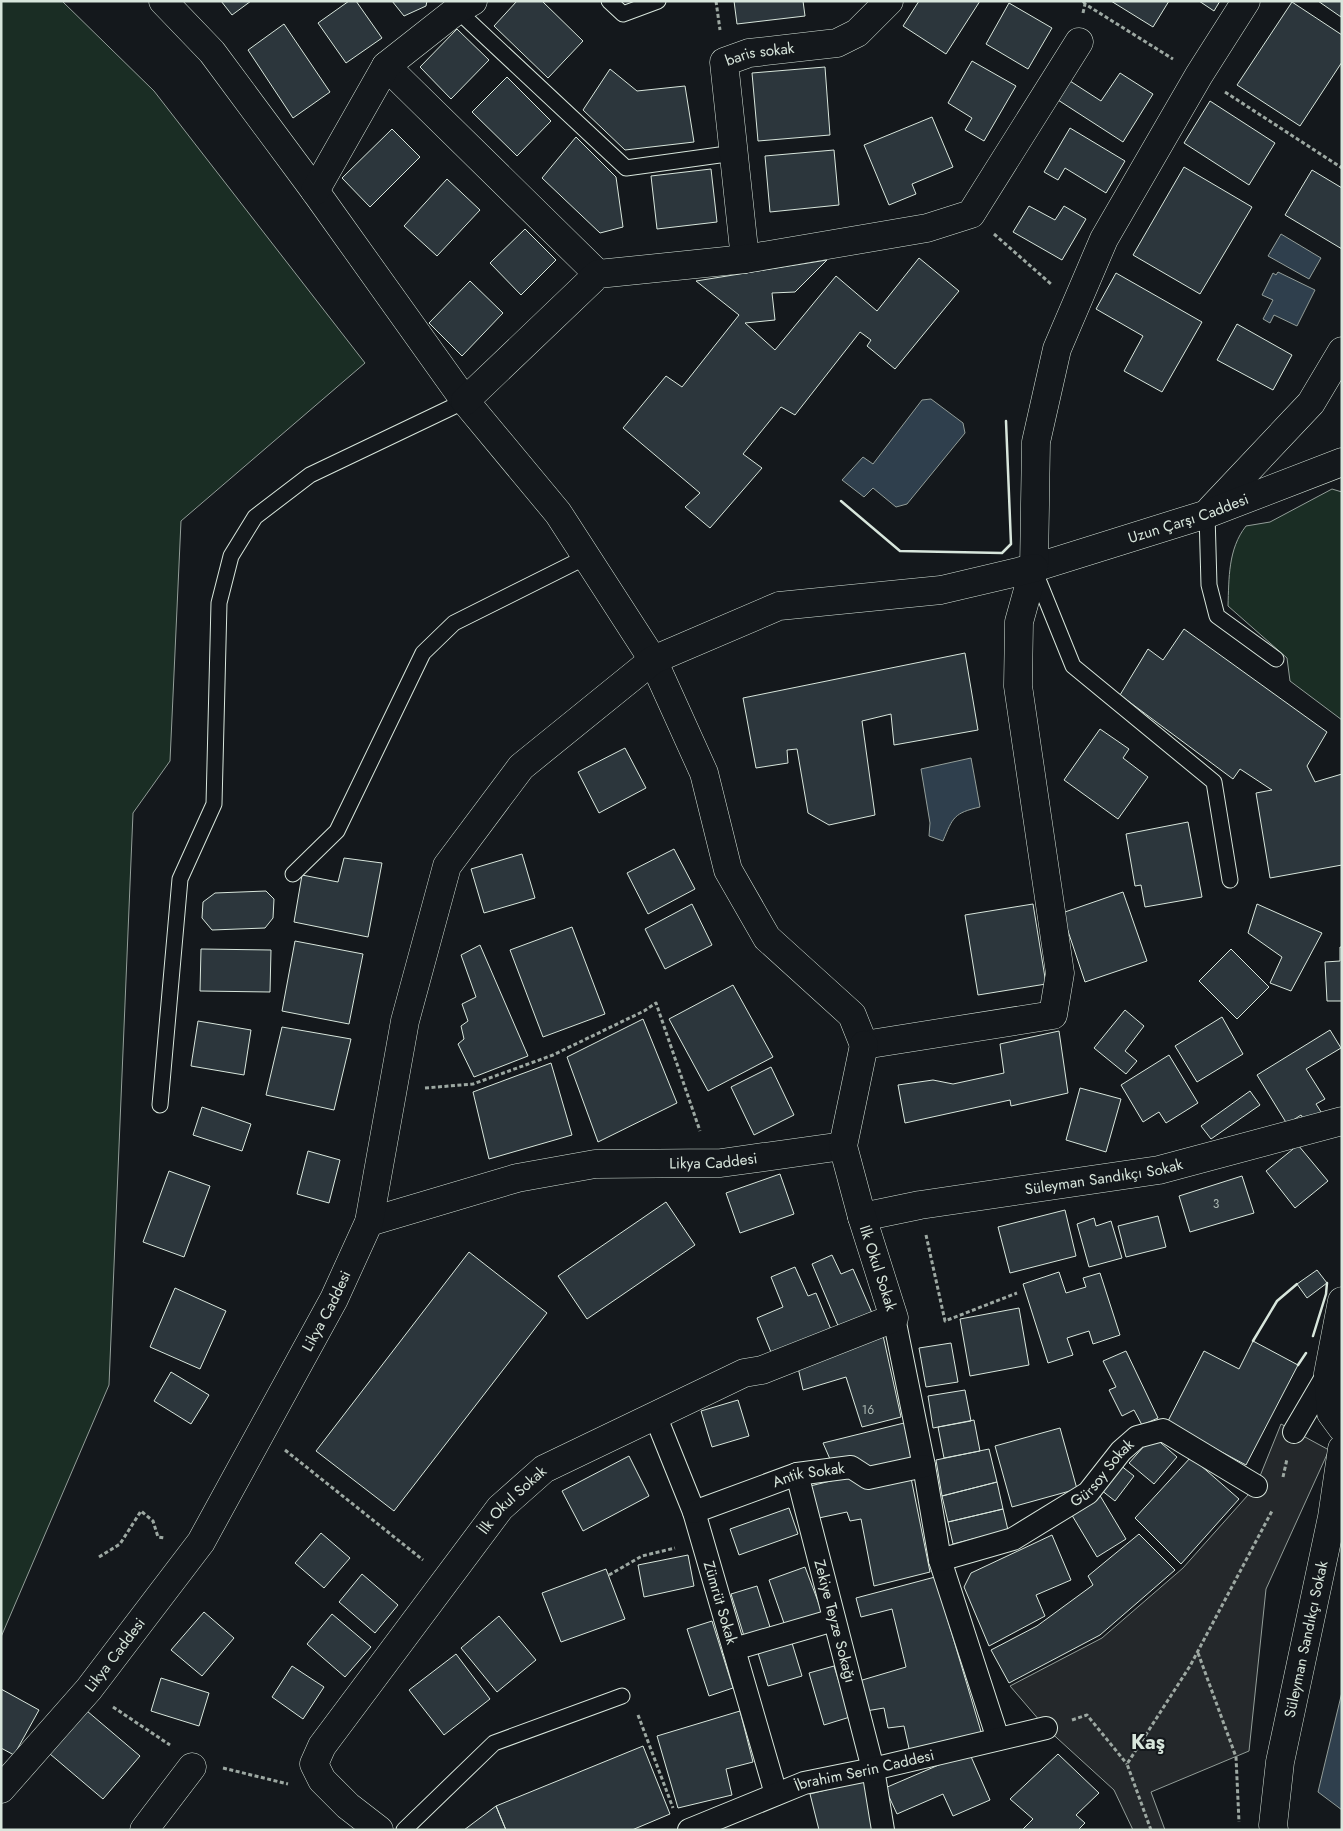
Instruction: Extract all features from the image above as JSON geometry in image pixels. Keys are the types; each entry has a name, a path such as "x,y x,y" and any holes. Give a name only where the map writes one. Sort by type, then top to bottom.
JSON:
{"street":[{"path":"163,1 212,52 315,191 465,401 558,514 653,660 704,773 728,870 767,938 852,1015 864,1045 843,1146"},
{"name":"baris sokak","path":"745,259 724,62 749,53 837,43 857,33 889,1"},
{"path":"864,1045 1052,1015 1060,974 1018,686 1019,622 1034,568 1036,442 1057,349 1104,239 1199,75 1246,1"},
{"path":"315,191 386,66 462,4"},
{"path":"465,401 598,274 745,259 927,228 971,214 1079,42"},
{"path":"386,66 598,274"},
{"path":"1207,514 1311,403 1342,351"},
{"name":"Uzun Çarşı Caddesi","path":"369,1222 405,1022 446,866 521,766 653,660 780,606 941,590 1034,568 1207,514 1342,462"},
{"name":"Süleyman Sandıkçı Sokak","path":"862,1217 920,1205 1159,1170 1342,1121"},
{"name":"Likya Caddesi","path":"1,1789 89,1689 200,1542 334,1299 369,1222 517,1178 595,1164 721,1163 843,1146"},
{"name":"Ilk Okul Sokak","path":"843,1146 862,1217 894,1318"},
{"path":"1342,1301 1328,1374 1331,1413 1342,1428"},
{"path":"894,1318 924,1466 940,1560 998,1738"},
{"name":"İlk Okul Sokak","path":"379,1830 348,1806 322,1780 314,1764 322,1746 500,1508 544,1469 655,1415 744,1373 762,1370 894,1318"},
{"path":"1294,1432 1328,1374"},
{"name":"Zümrüt Sokak","path":"655,1415 694,1512 776,1794"},
{"name":"Gürsoy Sokak","path":"940,1560 1014,1538 1088,1493 1121,1451 1137,1437 1163,1430 1256,1486"},
{"name":"Süleyman Sandıkçı Sokak","path":"1274,1830 1280,1762 1332,1517 1342,1449"},
{"name":"Antik Sokak","path":"694,1512 797,1474 851,1467 868,1478 924,1466"},
{"name":"Zekiye Teyze Sokağı","path":"797,1474 873,1769 883,1830"},
{"path":"734,1648 834,1620"},
{"name":"İbrahim Serin Caddesi","path":"689,1830 804,1783 873,1769 1046,1728"},
{"path":"144,1830 192,1767"}],"lane":[{"path":"609,1 623,14 658,1"},
{"path":"462,4 626,168 734,153"},
{"path":"160,1105 180,879 214,804 219,603 232,556 255,517 310,474 465,401"},
{"path":"1207,514 1209,585 1217,616 1276,659"},
{"path":"293,874 337,831 424,653 454,623 586,557"},
{"path":"1034,568 1073,666 1214,782 1230,880"},
{"path":"404,1830 494,1743 622,1696"}],"path":[{"path":"1082,1 1085,4 1086,1"},
{"path":"1285,130 1342,168"},
{"path":"971,214 1076,306"},
{"path":"392,1091 473,1084 552,1055 644,1011 656,1003 711,1163"},
{"path":"920,1205 945,1321 1017,1293"},
{"path":"1282,1480 1294,1432"},
{"path":"279,1445 447,1579"},
{"path":"1127,1764 1198,1652 1273,1508"},
{"path":"99,1557 120,1544 142,1511 153,1521 158,1537 200,1542"},
{"path":"609,1575 642,1556 702,1541"},
{"path":"1198,1652 1236,1757 1239,1822 1242,1830"},
{"path":"622,1696 636,1711 666,1785 674,1812"},
{"path":"1046,1728 1087,1715 1127,1764 1151,1830"}],"green space":[{"path":"1,1 62,1 154,91 365,363 181,521 170,761 133,813 109,1385 1,1637"},
{"path":"1332,489 1342,492 1342,720 1290,681 1287,658 1228,606 1229,574 1233,554 1240,535 1246,526 1270,522"}],"shaded area":[{"path":"1281,1424 1329,1450 1266,1589 1249,1751 1151,1792 1165,1830 1133,1830 1114,1790 1046,1728 1010,1686 1102,1638 1183,1568 1256,1486"}],"water":[{"path":"1281,234 1321,258 1309,279 1268,256"},
{"path":"1278,272 1315,290 1297,326 1274,315 1270,323 1263,319 1273,300 1262,295 1273,273 1276,275"},
{"path":"931,399 963,423 965,433 907,504 896,507 873,488 864,497 842,480 863,457 873,464 922,400"},
{"path":"971,758 980,807 965,811 956,817 949,826 943,841 929,836 930,823 921,769"},
{"path":"1342,1692 1342,1810 1318,1792"}],"building":[{"path":"221,1 251,1 232,15"},
{"path":"349,1 356,1 382,38 346,63 318,23"},
{"path":"392,1 427,1 426,6 404,16"},
{"path":"517,1 542,1 583,41 548,78 494,26"},
{"path":"734,1 803,1 805,16 737,24"},
{"path":"919,1 980,1 946,54 903,26"},
{"path":"1111,1 1169,1 1153,27"},
{"path":"1199,1 1220,1 1214,11"},
{"path":"1318,1 1342,1 1341,17"},
{"path":"1292,2 1342,35 1342,62 1300,126 1237,85"},
{"path":"1009,3 1052,28 1028,69 986,44"},
{"path":"284,24 330,92 293,118 248,50"},
{"path":"457,29 489,60 451,99 420,67"},
{"path":"972,61 1016,86 984,141 965,130 972,118 948,103"},
{"path":"825,67 830,135 758,141 752,73"},
{"path":"610,69 637,91 685,86 694,142 625,150 583,110"},
{"path":"1120,73 1153,94 1123,142 1058,100 1070,81 1101,101"},
{"path":"507,77 551,121 517,156 472,112"},
{"path":"1210,101 1275,143 1249,185 1184,143"},
{"path":"932,117 953,167 912,184 916,194 889,205 864,145"},
{"path":"1070,128 1125,161 1106,193 1065,168 1058,180 1044,172"},
{"path":"392,129 420,157 370,207 342,178"},
{"path":"576,137 616,177 623,227 600,233 542,178"},
{"path":"834,150 839,205 770,212 765,156"},
{"path":"1184,167 1252,207 1200,294 1133,255"},
{"path":"711,169 717,222 657,229 651,176"},
{"path":"1312,170 1342,188 1342,249 1285,215"},
{"path":"447,179 480,210 437,256 404,226"},
{"path":"1029,206 1055,220 1064,206 1086,219 1062,260 1013,232"},
{"path":"525,229 556,260 521,295 490,263"},
{"path":"919,258 959,291 895,369 867,346 871,340 860,332 795,415 781,407 743,454 762,468 710,528 685,507 700,493 623,428 666,376 682,387 739,315 696,281 827,260 795,292 772,293 775,320 745,323 775,350 836,276 877,311"},
{"path":"1116,273 1202,322 1162,392 1124,371 1143,336 1096,309"},
{"path":"470,281 503,313 462,356 429,323"},
{"path":"1237,324 1292,355 1273,390 1217,360"},
{"path":"1184,629 1327,732 1307,766 1315,782 1342,774 1342,865 1270,878 1256,793 1272,790 1240,769 1233,779 1120,695 1148,649 1163,660"},
{"path":"965,653 978,730 894,745 891,714 862,721 875,815 829,825 808,813 797,749 787,750 788,763 756,768 743,698"},
{"path":"1100,729 1129,749 1123,758 1148,777 1118,819 1064,780"},
{"path":"625,748 646,788 599,813 578,772"},
{"path":"1188,822 1202,897 1145,907 1141,885 1135,886 1126,834"},
{"path":"674,849 695,889 648,914 627,873"},
{"path":"522,854 535,898 484,913 471,869"},
{"path":"344,858 382,863 368,937 294,922 302,875 338,882"},
{"path":"266,891 274,899 273,918 265,928 212,930 202,918 203,902 215,893"},
{"path":"1123,892 1147,961 1085,982 1062,913"},
{"path":"692,904 712,945 665,969 645,929"},
{"path":"1033,904 1046,984 978,995 965,915"},
{"path":"1257,904 1322,933 1291,991 1270,983 1282,957 1248,933"},
{"path":"572,927 605,1014 543,1037 510,950"},
{"path":"295,941 363,954 349,1024 282,1011"},
{"path":"480,945 528,1056 474,1077 458,1044 464,1039 461,1026 468,1021 462,1004 476,997 461,955"},
{"path":"1340,947 1342,947 1342,1001 1327,1001 1325,962 1340,961"},
{"path":"201,949 271,950 270,992 200,991"},
{"path":"1231,949 1269,987 1237,1019 1199,981"},
{"path":"733,985 773,1057 708,1091 669,1019"},
{"path":"1125,1010 1144,1026 1125,1051 1137,1061 1126,1074 1094,1048"},
{"path":"1222,1017 1243,1054 1197,1082 1175,1046"},
{"path":"643,1019 677,1103 598,1142 567,1057"},
{"path":"198,1021 251,1030 244,1075 191,1066"},
{"path":"282,1027 351,1039 334,1110 266,1095"},
{"path":"1330,1030 1341,1048 1306,1069 1325,1099 1316,1104 1323,1115 1307,1125 1301,1115 1287,1124 1257,1075"},
{"path":"1059,1031 1068,1093 1011,1106 1010,1100 905,1123 898,1085 933,1080 953,1084 1004,1073 1000,1044"},
{"path":"1169,1055 1198,1103 1166,1123 1159,1112 1143,1122 1121,1085"},
{"path":"551,1063 572,1135 489,1159 473,1092"},
{"path":"771,1067 794,1115 754,1135 731,1087"},
{"path":"1080,1088 1121,1099 1106,1152 1066,1140"},
{"path":"1250,1091 1260,1105 1211,1139 1201,1126"},
{"path":"202,1107 251,1124 242,1151 193,1135"},
{"path":"1298,1145 1328,1181 1295,1208 1266,1171"},
{"path":"308,1151 340,1160 329,1203 297,1194"},
{"path":"169,1171 210,1186 184,1257 143,1242"},
{"path":"780,1174 794,1214 740,1233 726,1193"},
{"path":"1242,1176 1254,1213 1190,1232 1179,1196"},
{"path":"666,1202 695,1245 587,1319 558,1276"},
{"path":"1065,1210 1076,1256 1010,1273 998,1227"},
{"path":"1158,1216 1166,1247 1126,1257 1118,1226"},
{"path":"1094,1218 1096,1226 1111,1221 1122,1258 1089,1267 1077,1224"},
{"path":"469,1252 547,1313 394,1511 316,1451"},
{"path":"832,1255 841,1274 853,1269 872,1313 839,1328 812,1264"},
{"path":"795,1267 808,1296 816,1293 832,1332 773,1357 757,1318 783,1307 771,1277"},
{"path":"1317,1270 1327,1283 1307,1298 1297,1284"},
{"path":"1059,1272 1066,1293 1086,1287 1083,1278 1100,1273 1120,1335 1093,1344 1089,1331 1067,1338 1073,1355 1048,1363 1023,1284"},
{"path":"175,1288 226,1311 200,1369 150,1347"},
{"path":"1019,1308 1029,1365 970,1376 960,1319"},
{"path":"882,1331 901,1417 862,1427 846,1377 803,1390 797,1363"},
{"path":"1253,1341 1298,1365 1246,1465 1167,1423 1204,1351 1239,1369"},
{"path":"951,1343 958,1382 926,1387 919,1348"},
{"path":"1126,1351 1158,1418 1142,1425 1134,1410 1122,1416 1109,1390 1116,1387 1103,1361"},
{"path":"171,1372 209,1395 191,1424 154,1401"},
{"path":"965,1390 971,1421 933,1428 928,1396"},
{"path":"738,1400 749,1436 712,1447 701,1411"},
{"path":"974,1420 980,1451 944,1458 938,1427"},
{"path":"904,1423 913,1463 871,1473 833,1466 823,1443"},
{"path":"1060,1428 1077,1489 1012,1507 995,1446"},
{"path":"1153,1436 1177,1457 1154,1484 1129,1463"},
{"path":"989,1449 997,1482 942,1496 936,1460"},
{"path":"629,1456 649,1496 583,1531 562,1491"},
{"path":"1191,1457 1239,1499 1181,1564 1135,1518"},
{"path":"1115,1461 1134,1476 1115,1501 1096,1486"},
{"path":"910,1473 930,1572 874,1586 861,1519 850,1521 847,1512 814,1519 806,1487 843,1478"},
{"path":"997,1482 1003,1509 948,1522 942,1496"},
{"path":"1099,1494 1126,1539 1097,1557 1070,1512"},
{"path":"789,1508 798,1534 739,1555 730,1529"},
{"path":"1003,1509 1008,1530 953,1544 948,1522"},
{"path":"321,1533 350,1558 324,1588 295,1563"},
{"path":"1139,1534 1175,1570 1100,1635 1009,1683 991,1650 1037,1626 1093,1585 1088,1576"},
{"path":"1052,1535 1071,1580 1036,1595 1045,1616 989,1646 964,1587 971,1573"},
{"path":"688,1555 694,1586 644,1597 638,1565"},
{"path":"805,1567 822,1612 785,1626 769,1580"},
{"path":"606,1569 625,1619 561,1642 542,1593"},
{"path":"362,1574 398,1605 375,1633 339,1602"},
{"path":"935,1577 982,1735 910,1753 904,1726 888,1728 884,1708 866,1711 859,1681 906,1667 892,1609 861,1617 856,1598"},
{"path":"757,1586 770,1627 744,1636 731,1594"},
{"path":"204,1612 234,1638 202,1676 171,1650"},
{"path":"332,1614 371,1647 345,1677 307,1644"},
{"path":"499,1616 536,1660 497,1692 461,1648"},
{"path":"712,1621 733,1688 709,1696 687,1629"},
{"path":"792,1643 802,1676 768,1686 758,1653"},
{"path":"456,1654 490,1699 444,1735 409,1690"},
{"path":"292,1666 324,1687 303,1719 272,1697"},
{"path":"834,1666 850,1717 824,1725 809,1673"},
{"path":"161,1678 209,1693 199,1726 151,1711"},
{"path":"1,1689 39,1710 14,1755 1,1748"},
{"path":"87,1711 140,1756 103,1799 50,1754"},
{"path":"740,1711 753,1762 726,1769 732,1795 678,1808 657,1736"},
{"path":"643,1746 670,1814 632,1830 506,1830 496,1806"},
{"path":"969,1752 990,1800 953,1816 943,1794 897,1814 885,1788"},
{"path":"1058,1754 1099,1793 1076,1815 1085,1823 1078,1830 1022,1830 1033,1819 1010,1799"},
{"path":"865,1780 878,1830 819,1830 810,1794"},
{"path":"496,1806 506,1830 464,1830"}],"wall":[{"path":"841,501 900,551 1002,553 1011,544 1006,421"},
{"path":"1313,1336 1326,1294 1327,1283"},
{"path":"1253,1341 1277,1301 1297,1284"},
{"path":"1298,1365 1306,1353"}],"district":[{"name":"Kaş","path":"1148,1742"}]}
